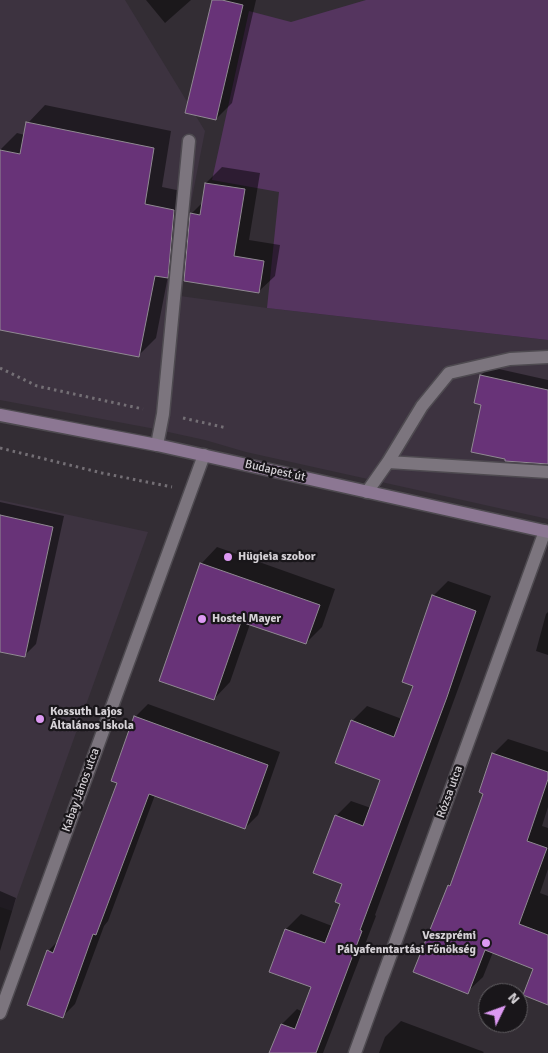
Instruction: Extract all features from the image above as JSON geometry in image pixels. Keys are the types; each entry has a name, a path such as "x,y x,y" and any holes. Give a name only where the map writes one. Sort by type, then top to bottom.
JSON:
{"main road":[{"name":"Budapest út","path":"1,414 204,455 546,531"}],"street":[{"path":"157,445 163,414 189,141"},
{"path":"367,492 388,462 422,406 449,373 510,359 548,357"},
{"name":"Kabay János utca","path":"0,1013 204,455"},
{"path":"388,462 548,472"},
{"name":"Rózsa utca","path":"355,1053 546,531"}],"path":[{"path":"0,368 37,386 227,428"},
{"path":"0,448 190,492"}],"shaded area":[{"path":"0,0 125,0 205,131 173,295 267,308 548,340 548,519 246,452 205,440 150,428 0,400"},
{"path":"366,0 548,0 548,340 267,308 279,192 212,180 249,11 291,22"},
{"name":"Kossuth Lajos Általános Iskola","path":"0,500 148,532 12,911 0,907"}],"building":[{"path":"212,0 222,0 243,5 216,120 185,113"},
{"path":"26,122 154,148 145,204 174,210 168,278 155,276 139,357 0,330 0,150 20,154"},
{"path":"205,183 245,189 234,256 264,261 259,293 184,281 190,213 200,215"},
{"path":"480,375 548,390 548,464 505,461 505,459 471,452 481,405 474,403"},
{"path":"0,515 53,527 25,657 0,652"},
{"path":"200,563 320,605 306,644 241,622 214,700 159,681"},
{"path":"432,595 476,611 447,697 316,1053 269,1053 281,1024 295,1029 311,987 269,972 285,929 325,943 340,904 335,902 342,884 313,873 335,815 363,826 380,780 335,763 351,720 394,737 413,686 402,682"},
{"path":"134,716 268,765 245,829 149,794 96,935 93,934 63,1018 27,1005 47,950 53,953 117,783 111,781"},
{"path":"492,753 548,772 548,779 527,841 547,848 519,924 548,935 548,1005 528,997 528,983 533,969 485,950 468,994 413,972 448,885 450,886 483,794 479,792"}],"place":[{"name":"Hügieia szobor","path":"228,557"},
{"name":"Hostel Mayer","path":"202,619"},
{"name":"Kossuth Lajos Általános Iskola","path":"40,719"},
{"name":"Veszprémi Pályafenntartási Főnökség","path":"486,943"}]}
